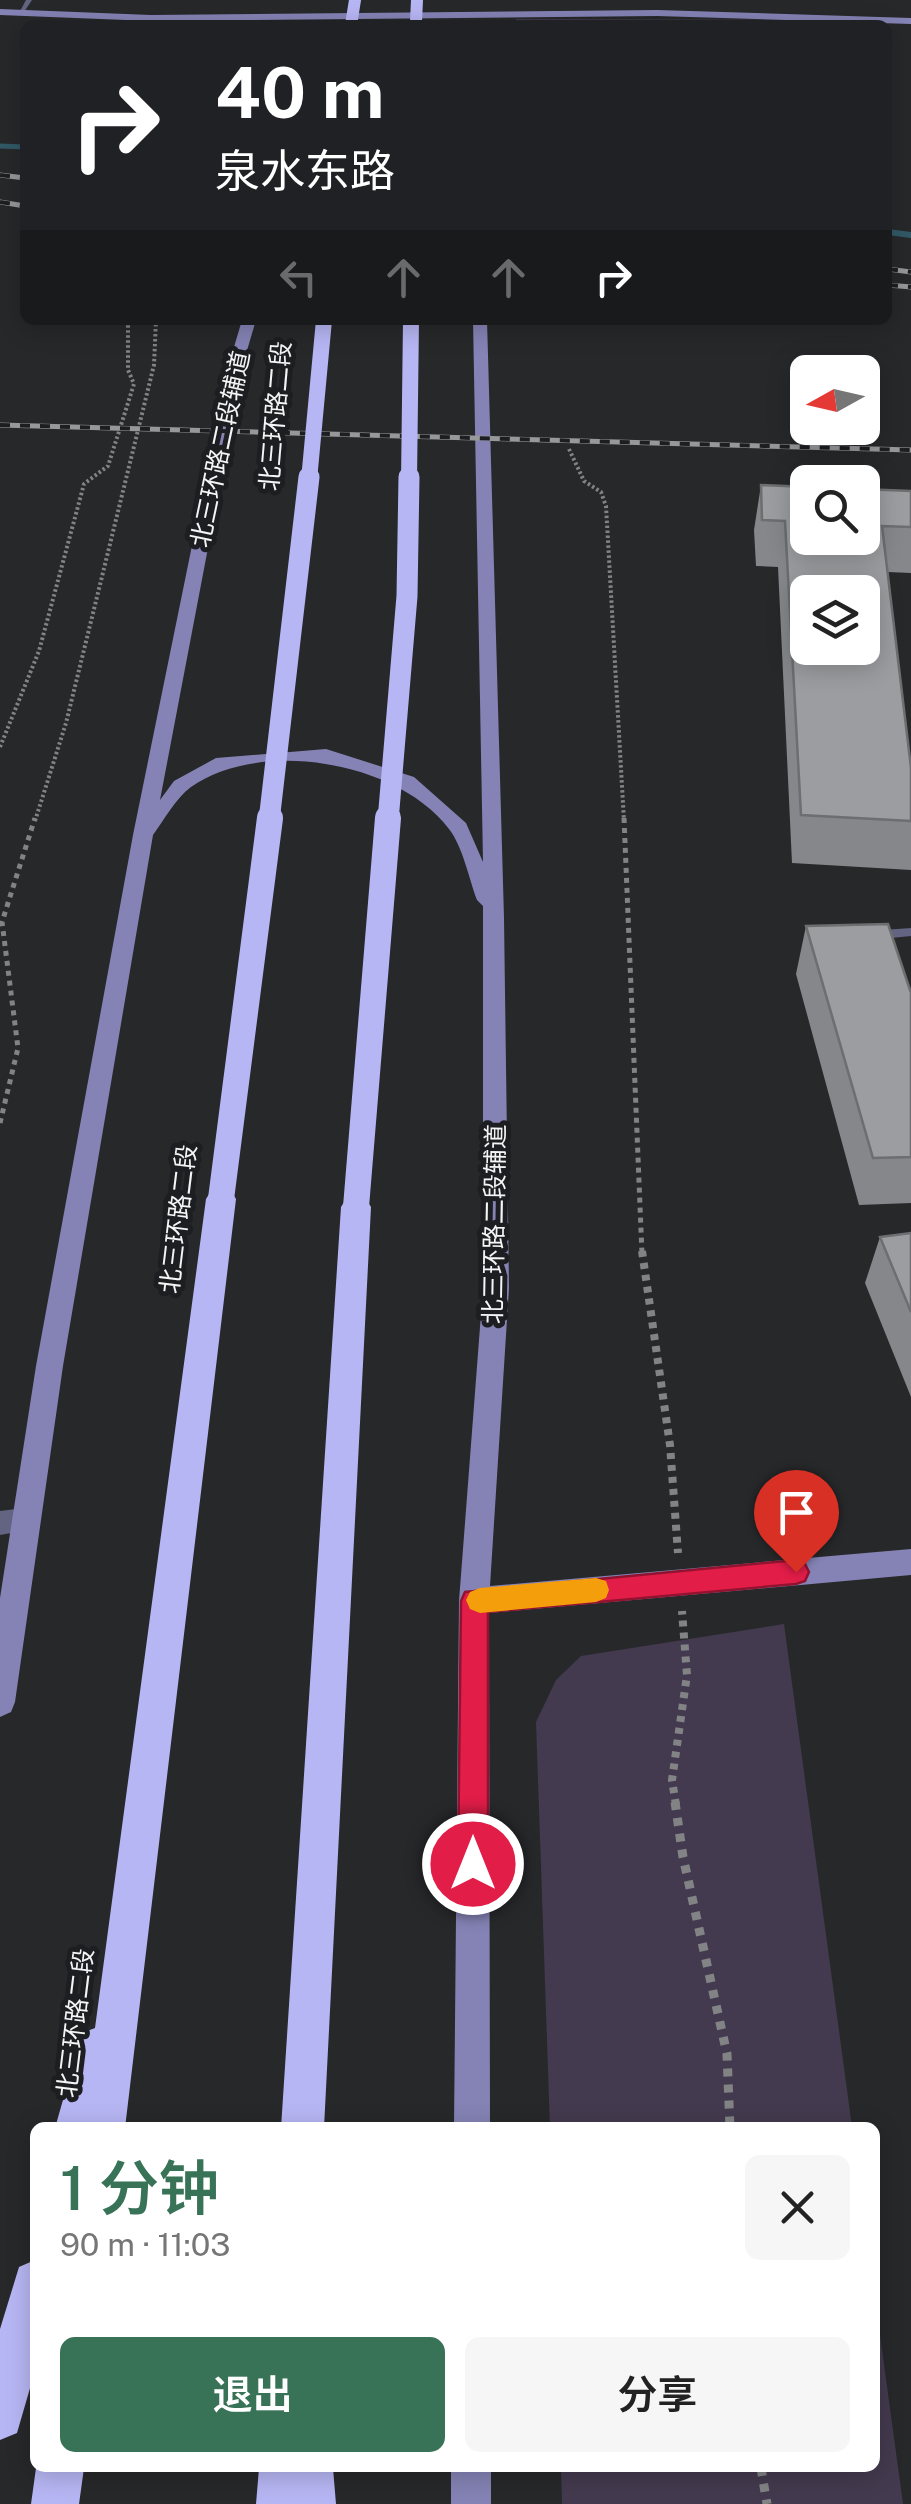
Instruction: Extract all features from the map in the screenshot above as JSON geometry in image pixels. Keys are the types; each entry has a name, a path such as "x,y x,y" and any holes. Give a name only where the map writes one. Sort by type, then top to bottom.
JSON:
{"highway":[{"name":"北三环路二段","path":"103,2122 298,597 324,325"},
{"path":"302,2122 356,1207 407,596 411,325"},
{"path":"78,2122 127,1934"},
{"path":"0,2416 30,2302"},
{"path":"56,2504 60,2472"},
{"path":"280,2504 282,2472"},
{"path":"309,2472 312,2504"}],"main road":[{"path":"0,9 25,7 125,18 475,11 911,19"},
{"path":"231,325 236,364"},
{"name":"北三环路二段辅道","path":"0,1702 12,1522 139,840 236,364 248,325"},
{"name":"北三环路二段辅道","path":"472,2122 474,1601 496,1288 494,918 480,325"},
{"path":"139,840 181,786 222,762 326,755 407,781 459,827 494,918"},
{"path":"474,1601 911,1562"},
{"path":"471,2472 471,2504"}],"lane":[{"path":"890,952 883,934 911,932"}],"path":[{"path":"0,747 38,651 84,484 108,466 134,384 128,370 128,325"},
{"path":"0,1123 18,1048 2,922 70,705 154,365 156,325"},
{"path":"569,449 584,481 601,492 606,506 616,631 642,1260 670,1446 686,1675 672,1780 683,1857 728,2054 730,2122"},
{"path":"763,2472 767,2504"}],"shaded area":[{"path":"516,19 823,20 516,20"},
{"path":"784,1624 851,2122 550,2122 536,1722 556,1680 581,1656"},
{"path":"880,2335 903,2504 562,2504 561,2472 880,2472"}],"building":[{"path":"761,485 790,486 790,555 880,555 880,490 911,491 911,527 882,526 911,768 911,821 801,815 793,665 880,665 880,575 790,575 790,613 785,521 762,520"},
{"path":"888,924 911,993 911,1157 873,1158 806,926"},
{"path":"911,1233 911,1312 880,1237"}],"waterway":[{"path":"0,146 20,147"},
{"path":"892,233 911,235"}],"railway":[{"path":"0,175 20,177"},
{"path":"0,202 20,205"},
{"path":"892,270 911,272"},
{"path":"892,285 911,287"},
{"path":"0,425 911,450"}],"slow traffic":[{"path":"480,1600 596,1590"}],"route":[{"path":"473,1864 474,1601 796,1572"}]}
